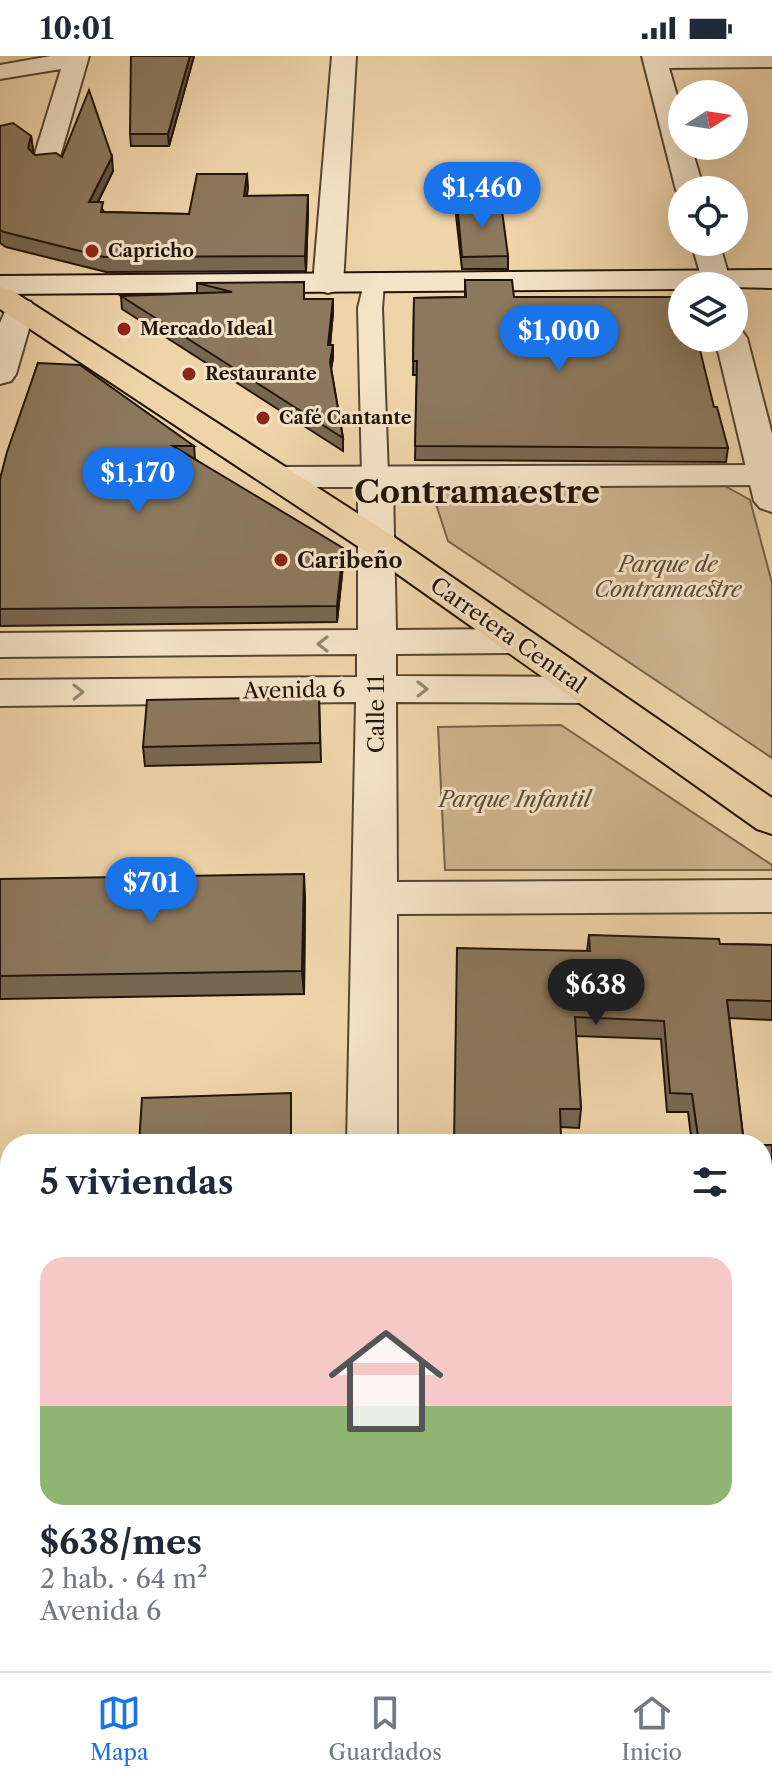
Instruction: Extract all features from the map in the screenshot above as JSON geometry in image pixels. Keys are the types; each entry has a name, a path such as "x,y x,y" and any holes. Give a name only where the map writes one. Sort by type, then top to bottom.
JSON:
{"highway":[{"name":"Carretera Central","path":"7,296 378,543 513,641 772,819"}],"street":[{"path":"0,72 47,66 75,56"},
{"path":"46,160 75,56"},
{"path":"328,284 344,56"},
{"path":"686,176 655,58 772,60"},
{"path":"748,281 772,279"},
{"path":"0,374 7,296 328,284 668,283"},
{"name":"Calle 11","path":"372,1134 378,543 370,308 373,284"},
{"path":"278,477 375,476 769,488 735,352"},
{"name":"Avenida 6","path":"0,645 513,641"},
{"name":"Avenida 6","path":"0,693 588,690"},
{"path":"374,898 772,896"}],"green space":[{"name":"Parque de Contramaestre","path":"718,482 750,500 772,583 772,758 448,541 435,501 446,484"},
{"name":"Parque Infantil","path":"561,725 772,865 772,870 445,870 438,727"}],"building":[{"path":"131,56 190,56 168,134 130,134"},
{"path":"89,90 112,157 89,202 103,202 101,212 189,214 197,174 247,174 244,196 308,195 305,256 104,257 0,230 0,126 13,123 31,136 28,148 35,155 56,153 62,157"},
{"path":"457,203 501,203 508,256 462,257"},
{"path":"465,280 512,280 514,297 668,297 668,352 700,352 728,448 415,446 417,361 413,361 414,298 466,297"},
{"path":"304,282 304,299 333,299 328,345 333,345 330,362 343,438 121,296 232,292 197,283"},
{"path":"38,363 80,365 194,446 173,446 343,548 337,606 0,609 0,479"},
{"path":"319,697 320,743 143,747 147,700"},
{"path":"304,874 302,971 0,976 0,879"},
{"path":"589,935 719,939 720,944 772,945 772,1001 727,1000 743,1134 698,1134 692,1094 670,1093 664,1021 575,1017 581,1109 560,1109 561,1134 454,1134 457,948 590,951"},
{"path":"291,1093 291,1134 140,1134 142,1098"}],"place":[{"name":"Capricho","path":"92,251"},
{"name":"Mercado Ideal","path":"124,329"},
{"name":"Restaurante","path":"189,374"},
{"name":"Café Cantante","path":"263,418"},
{"name":"Caribeño","path":"281,560"}],"district":[{"name":"Contramaestre","path":"477,491"}]}
